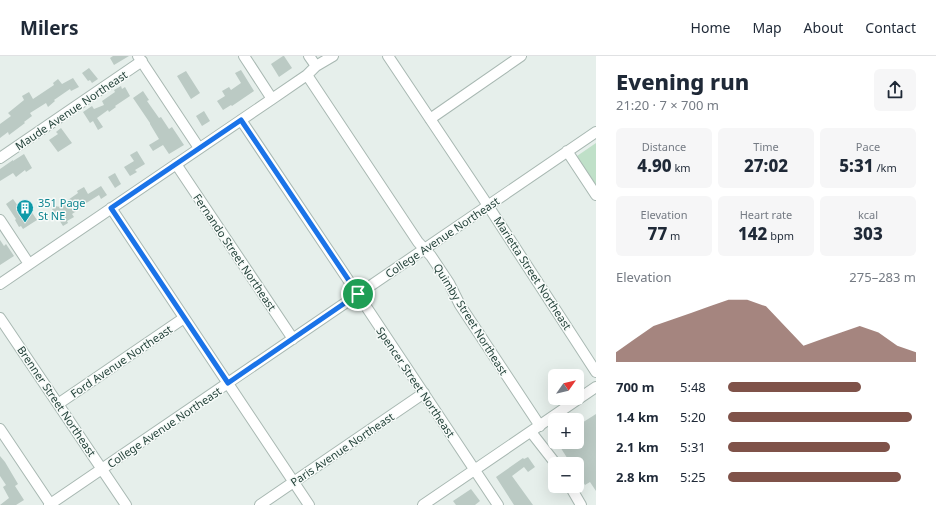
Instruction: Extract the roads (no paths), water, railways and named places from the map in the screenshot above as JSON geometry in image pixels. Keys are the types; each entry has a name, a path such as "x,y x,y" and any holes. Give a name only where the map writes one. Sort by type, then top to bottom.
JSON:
{"street":[{"path":"244,56 272,99"},
{"path":"309,56 316,66"},
{"path":"0,284 307,75 316,66 333,56"},
{"name":"Marietta Street Northeast","path":"388,56 488,205 596,372"},
{"path":"430,119 521,56"},
{"path":"140,59 199,148"},
{"name":"Maude Avenue Northeast","path":"0,158 140,59"},
{"name":"Quimby Street Northeast","path":"307,75 418,242 431,256 449,283 460,305 540,426"},
{"name":"Spencer Street Northeast","path":"241,120 498,505"},
{"name":"College Avenue Northeast","path":"50,505 596,132"},
{"path":"567,152 596,195"},
{"name":"Fernando Street Northeast","path":"176,164 293,339"},
{"path":"111,208 309,505"},
{"path":"0,220 29,264"},
{"name":"Brenner Street Northeast","path":"0,318 126,505"},
{"name":"Ford Avenue Northeast","path":"58,404 184,318"},
{"path":"423,505 596,387"},
{"name":"Paris Avenue Northeast","path":"260,505 424,394"},
{"path":"0,429 50,505"},
{"path":"531,432 551,457"},
{"path":"574,493 581,505"}],"place":[{"name":"351 Page St NE","path":"25,223"}]}
